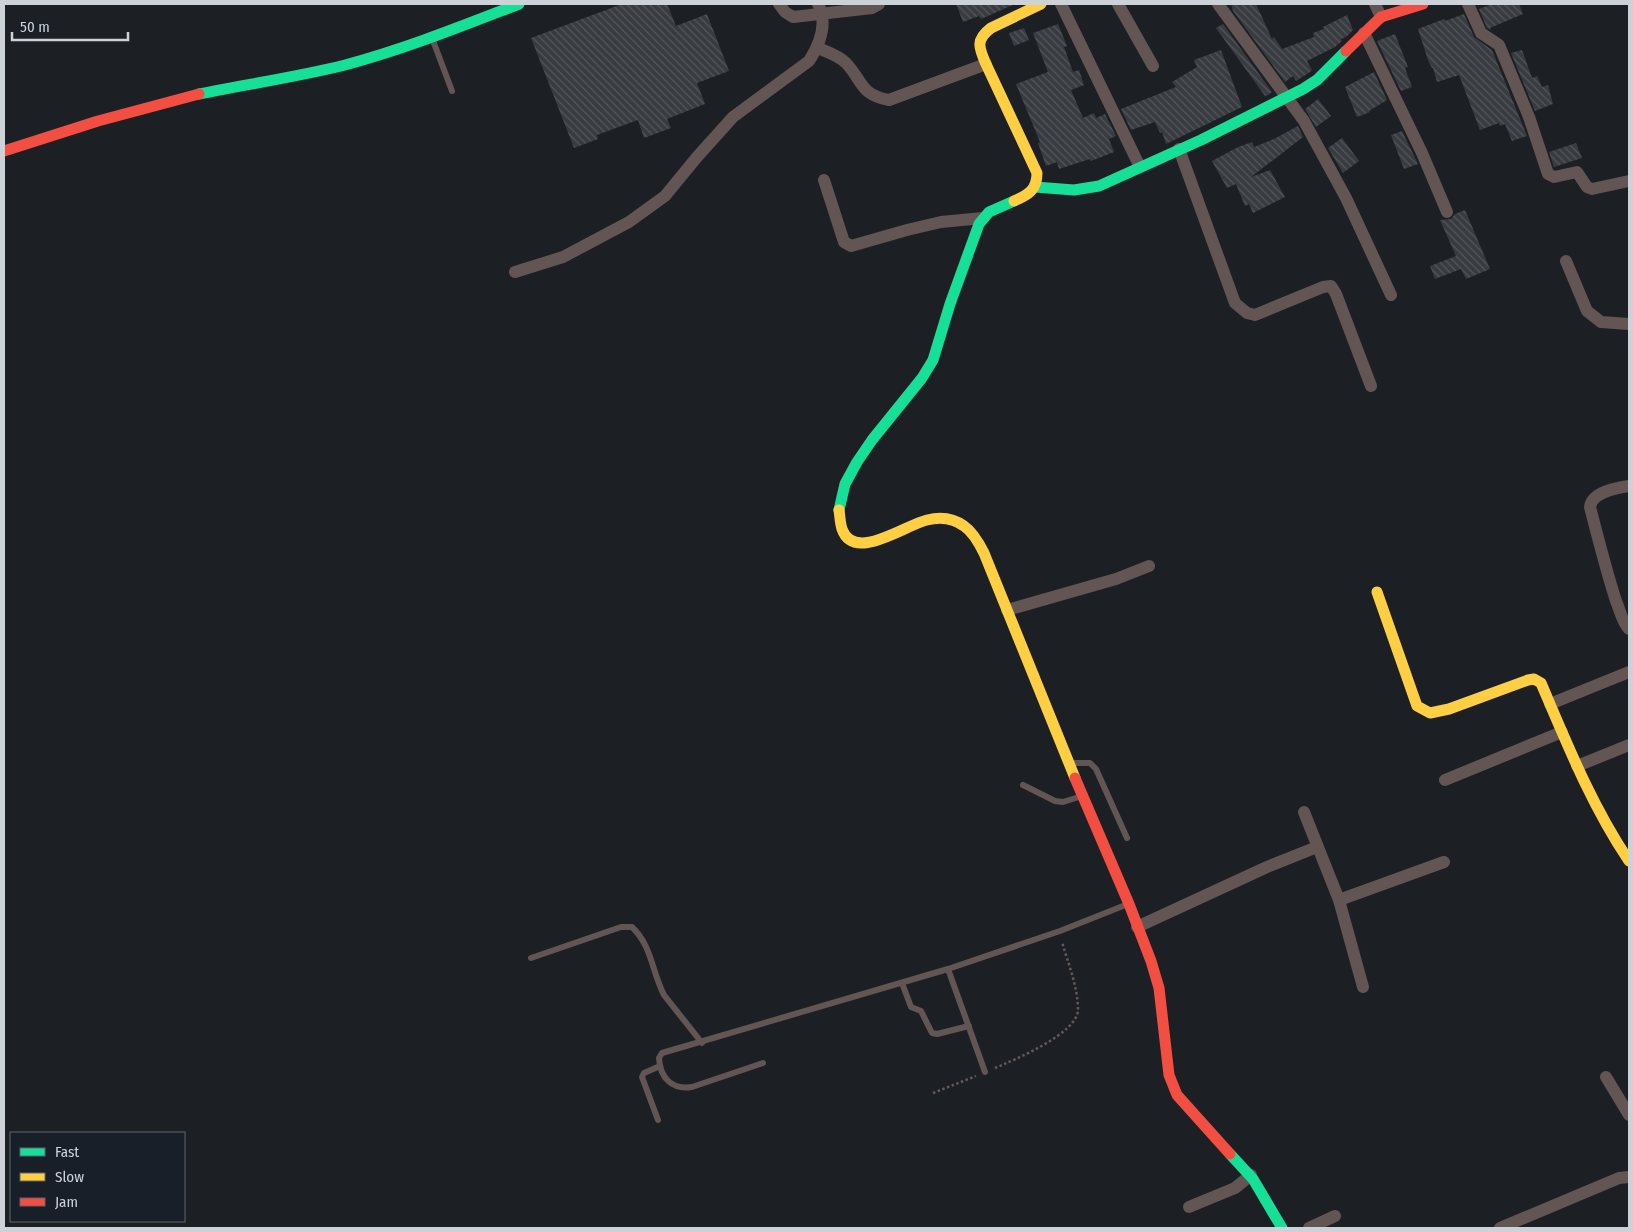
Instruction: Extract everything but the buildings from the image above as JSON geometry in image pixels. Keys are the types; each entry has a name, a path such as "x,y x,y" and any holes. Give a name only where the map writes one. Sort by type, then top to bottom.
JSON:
{"street":[{"path":"4,151 138,109 194,95 341,66 432,37 520,4"},
{"path":"780,4 785,12 793,17 821,8 872,8 879,4"},
{"path":"1041,4 993,27 981,36 980,49 1037,173 1038,177 1035,187 1030,193 988,213 983,218 975,233 959,279 935,358 923,378 866,448 857,462 843,489 839,520 842,530 848,539 856,543 870,543 905,528 942,518 961,524 970,530 984,553 1082,795 1129,904 1159,988 1169,1074 1177,1095 1251,1175 1282,1228"},
{"path":"1061,4 1140,167"},
{"path":"1118,4 1153,66"},
{"path":"1218,4 1304,121 1346,198 1391,295"},
{"path":"1375,4 1381,17"},
{"path":"1035,187 1063,190 1086,189 1099,186 1179,150 1287,98 1316,80 1381,17 1423,4"},
{"path":"1468,4 1481,33 1499,45 1529,117 1548,174 1554,177 1577,172 1587,187 1592,189 1629,180"},
{"path":"515,272 563,257 629,222 665,196 732,117 809,61 818,48 821,36 821,8"},
{"path":"1364,33 1422,153 1447,212"},
{"path":"818,48 834,54 845,62 864,89 878,98 889,100 986,64"},
{"path":"1179,150 1235,303 1247,313 1255,315 1323,287 1331,286 1336,294 1371,386"},
{"path":"824,180 844,242 851,246 882,236 932,224 983,218"},
{"path":"1566,261 1587,311 1601,322 1629,324"},
{"path":"1629,486 1596,495 1590,500 1590,507 1608,575 1621,614 1629,629"},
{"path":"1007,610 1116,579 1148,566"},
{"path":"1377,592 1417,706 1430,712 1450,709 1528,680 1534,679 1541,683 1577,766 1615,840 1629,861"},
{"path":"1550,704 1629,672"},
{"path":"1445,780 1562,732"},
{"path":"1577,766 1629,745"},
{"path":"1304,812 1340,900 1363,987"},
{"path":"1137,927 1267,867 1318,847"},
{"path":"1340,900 1444,862"},
{"path":"1606,1077 1629,1115"},
{"path":"1190,1207 1235,1188 1251,1175"},
{"path":"1500,1228 1619,1178 1629,1177"},
{"path":"1309,1228 1335,1216"}],"lane":[{"path":"432,37 452,91"},
{"path":"1069,763 1090,763 1096,769 1127,838"},
{"path":"1022,786 1055,801 1063,802 1082,795"},
{"path":"763,1063 692,1087 682,1088 669,1083 660,1066 659,1058 662,1053 702,1043 948,969 1129,904"},
{"path":"531,958 621,927 632,928 642,939 648,951 664,995 702,1043"},
{"path":"948,969 985,1072"},
{"path":"902,983 911,1008 920,1011 932,1033 937,1034 969,1026"},
{"path":"658,1120 642,1077 644,1073 660,1066"}],"path":[{"path":"933,1093 1024,1056 1053,1039 1075,1018 1078,1009 1075,986 1060,930"}],"traffic: fast":[{"path":"199,94 291,77 367,59 455,29 519,4"},
{"path":"1035,187 1074,190 1099,186 1201,140 1303,89 1317,80 1346,51"},
{"path":"839,510 845,484 857,462 872,440 922,378 933,360 950,304 979,224 989,212 1014,201"},
{"path":"1230,1154 1253,1179 1282,1228"}],"traffic: slow":[{"path":"1014,201 1031,191 1037,179 1037,173 986,64 980,44 982,36 991,28 1041,4"},
{"path":"839,510 842,529 848,539 857,543 881,539 918,523 936,519 955,521 970,531 984,553 1075,778"},
{"path":"1377,592 1417,706 1430,713 1449,709 1528,680 1534,679 1541,683 1592,797 1629,861"}],"traffic: jam":[{"path":"1346,51 1381,17 1423,4"},
{"path":"4,151 98,121 199,94"},
{"path":"1075,778 1129,904 1151,961 1159,988 1169,1075 1177,1095 1230,1154"}]}
